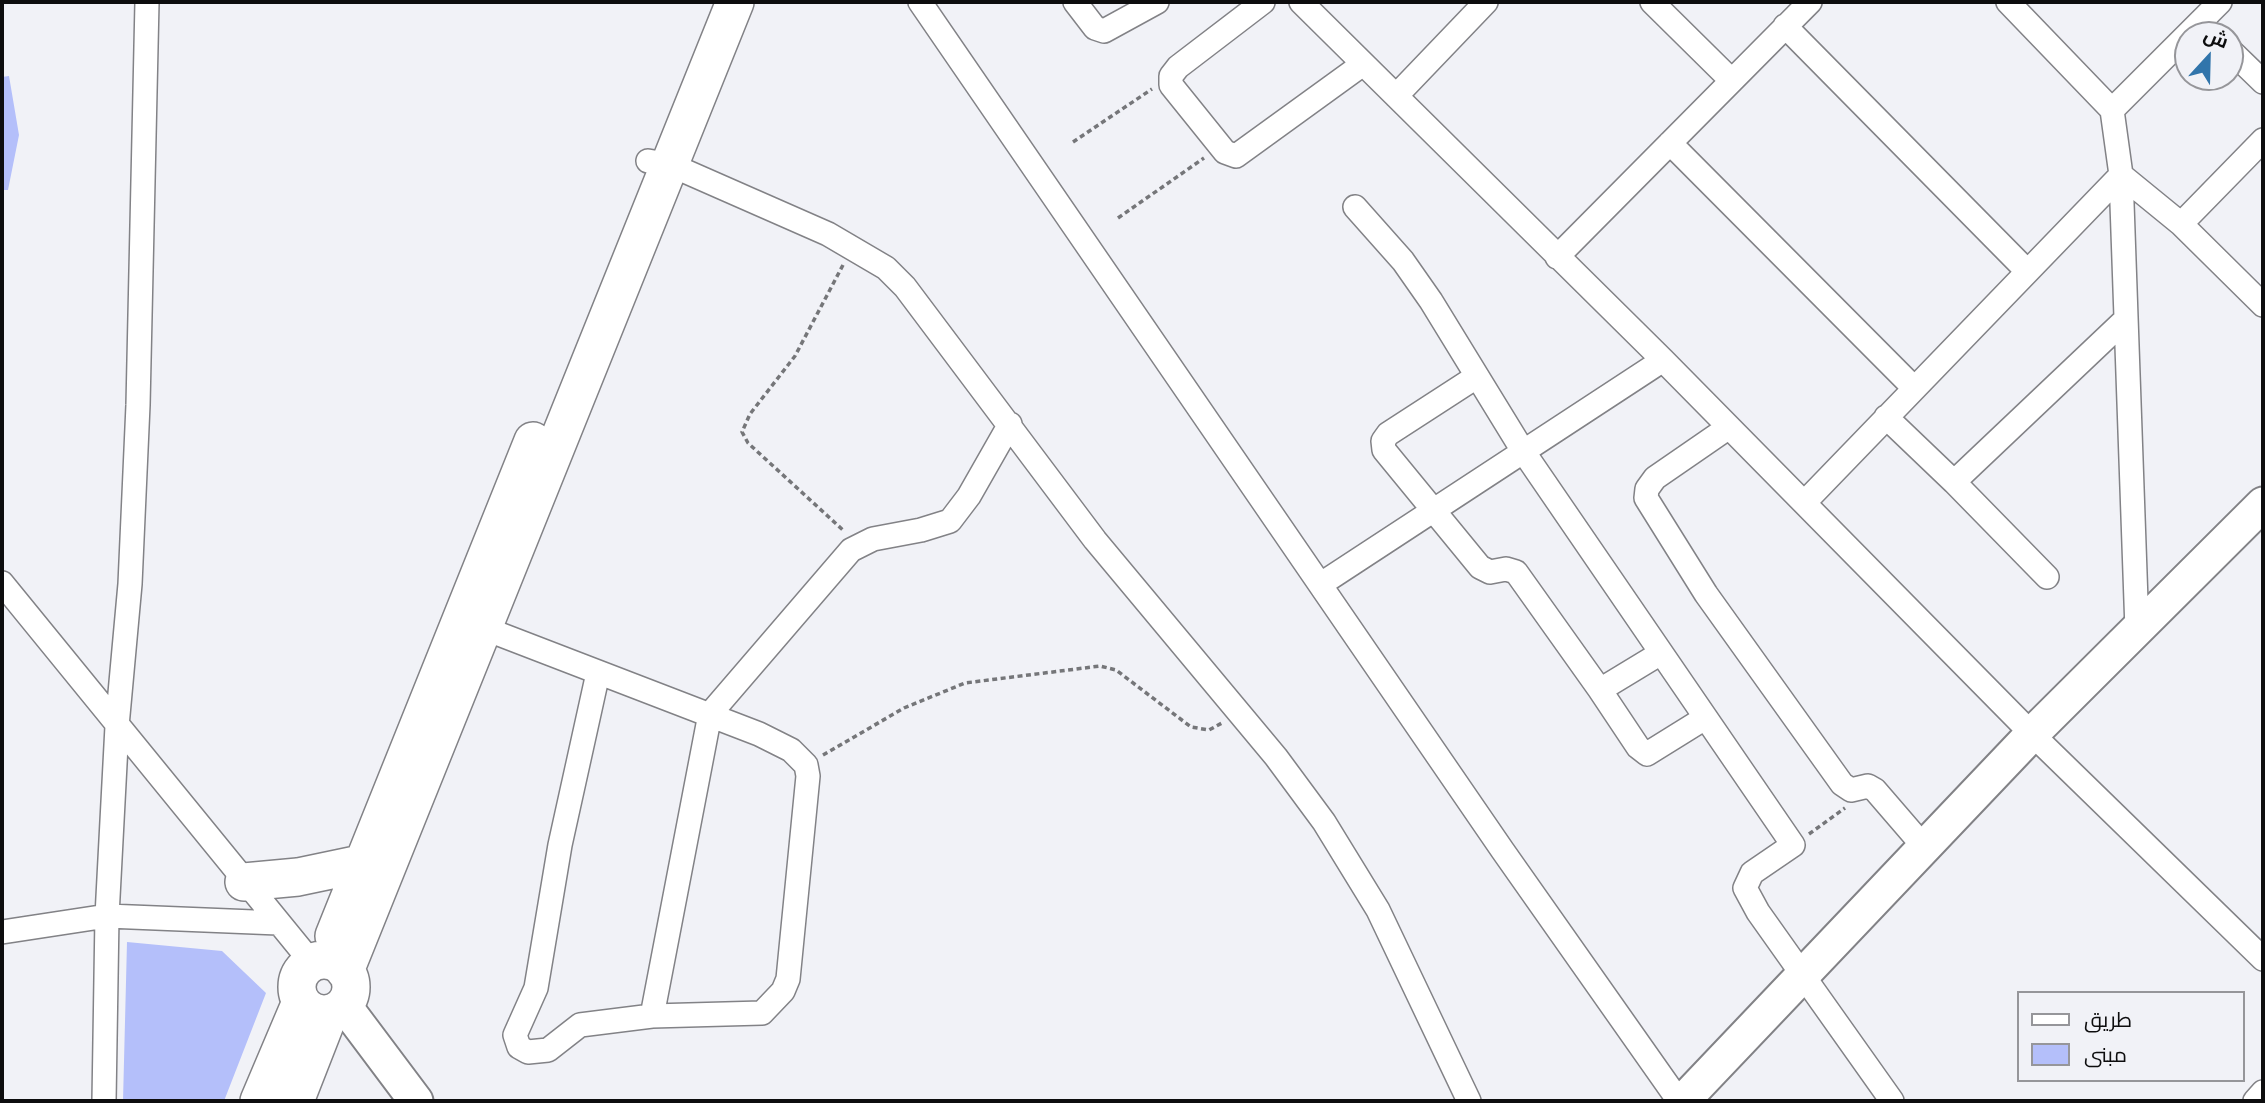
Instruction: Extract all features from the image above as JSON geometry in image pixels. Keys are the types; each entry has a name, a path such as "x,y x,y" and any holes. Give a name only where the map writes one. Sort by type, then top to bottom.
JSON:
{"main road":[{"path":"660,163 710,2"},
{"path":"259,1101 326,986 660,163 735,2"},
{"path":"295,1101 360,864 473,624"},
{"path":"244,882 298,877 360,864"}],"street":[{"path":"104,1101 107,916 117,726 130,584 137,419 147,2"},
{"path":"920,2 1681,1101 2032,734 2263,504"},
{"path":"1075,2 1095,28 1104,31 1157,2"},
{"path":"1263,2 1178,67 1171,76 1171,85 1220,146 1236,156 1363,64"},
{"path":"1396,96 1486,2"},
{"path":"1652,2 1731,80"},
{"path":"1557,257 1810,2"},
{"path":"2008,2 2112,110 2121,175 2137,630"},
{"path":"2211,21 2220,2"},
{"path":"1311,5 1363,64 1663,360 2032,734 2263,960"},
{"path":"1786,26 2026,271"},
{"path":"2112,110 2174,57"},
{"path":"2244,64 2263,82"},
{"path":"2181,224 2263,140"},
{"path":"1670,143 1914,388"},
{"path":"660,163 828,233 886,268 905,287 1095,540 1284,768 1353,867 1378,910 1469,1101"},
{"path":"1804,503 2121,175"},
{"path":"2121,175 2181,224 2263,305"},
{"path":"1355,207 1403,261 1431,301 1523,451 1793,845 1752,873 1745,888 1892,1101"},
{"path":"1954,482 2126,319"},
{"path":"1321,584 1663,360"},
{"path":"1476,377 1388,434 1383,441 1384,450 1484,571 1506,569 1516,572 1638,747 1647,754 1705,718"},
{"path":"1886,417 2047,577"},
{"path":"652,1016 709,714 844,557 859,544 941,526 950,521 969,496 1010,424"},
{"path":"1729,427 1655,478 1647,489 1646,498 1706,594 1842,784 1855,790 1868,786 1875,790 1925,848"},
{"path":"2,583 278,923 416,1101"},
{"path":"473,624 709,714 791,750 806,765 808,776 789,966 783,991 762,1013 652,1016 580,1025 544,1052 523,1051 516,1041 516,1029 536,988 560,845 598,673"},
{"path":"1600,690 1661,653"},
{"path":"2,932 107,916 278,923"},
{"path":"2255,1101 2263,1092"}],"path":[{"path":"1073,142 1171,76"},
{"path":"1118,218 1220,146"},
{"path":"852,248 795,356 750,414 742,432 748,443 859,544"},
{"path":"806,765 926,698 991,677 1109,667 1191,727 1209,730 1238,711"},
{"path":"1793,845 1844,809 1855,790"}],"building":[{"path":"9,76 19,135 8,190 2,190 2,77"},
{"path":"127,942 222,951 266,993 224,1101 123,1101"}]}
